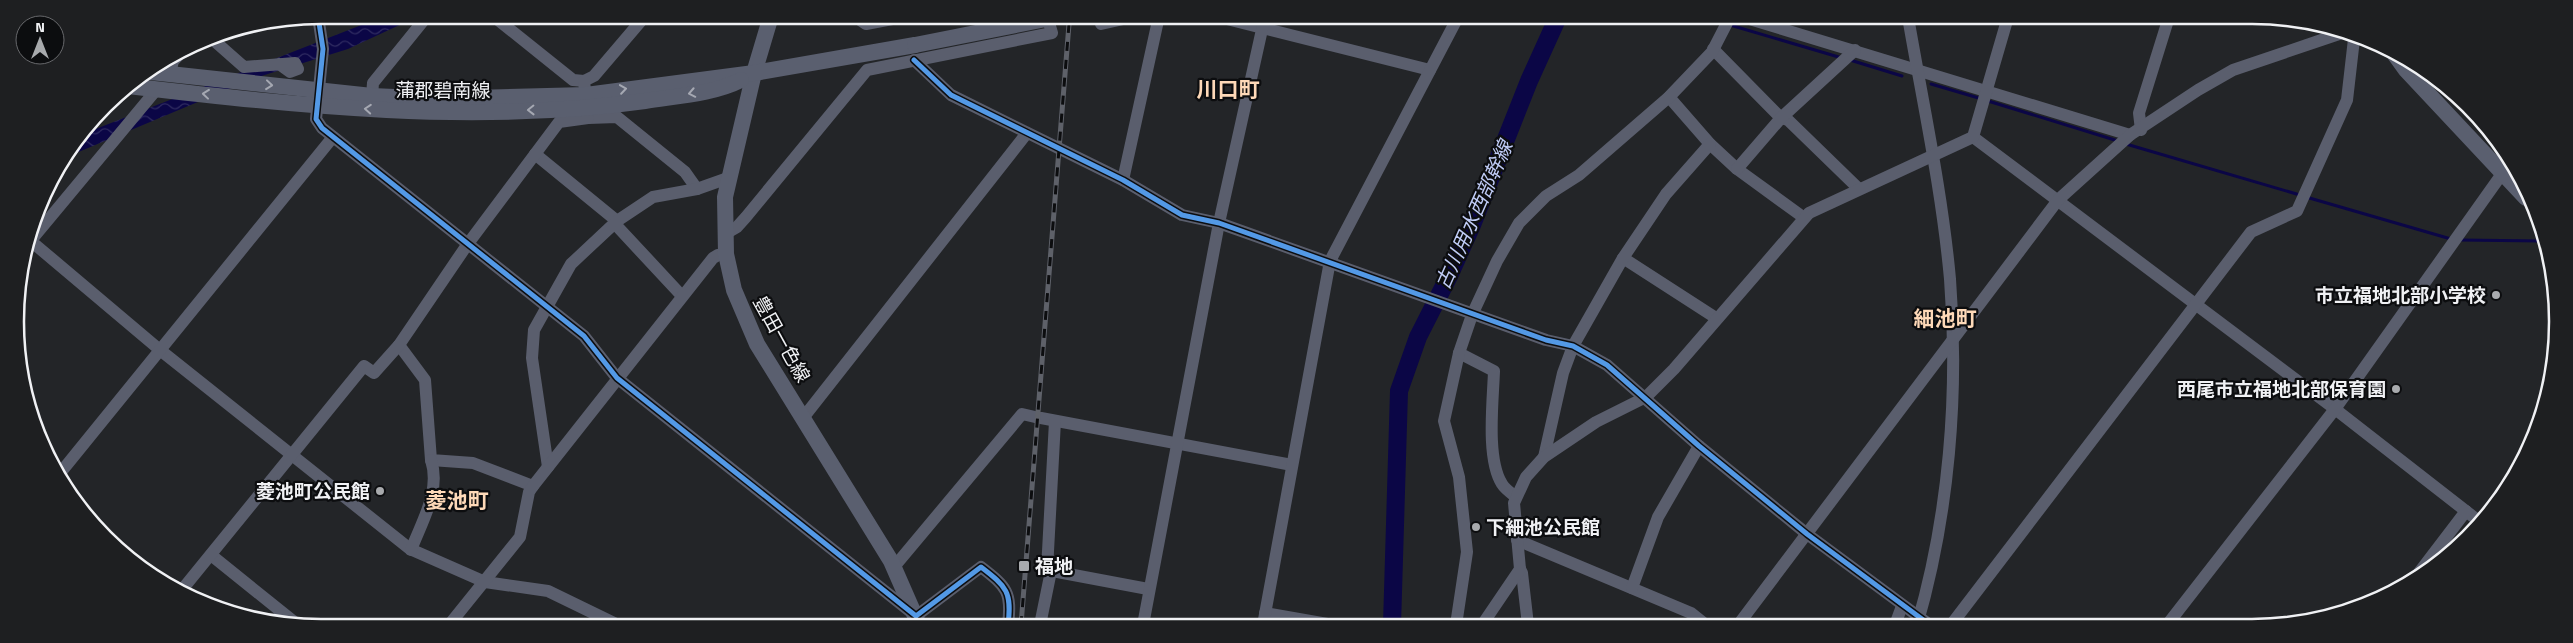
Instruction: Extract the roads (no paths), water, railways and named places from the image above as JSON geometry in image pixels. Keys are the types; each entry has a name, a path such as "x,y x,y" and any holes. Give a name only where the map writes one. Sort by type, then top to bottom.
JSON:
{"main road":[{"name":"豊田一色線","path":"769,24 754,73 725,197 726,254 734,290 750,331 894,567 917,619"},
{"name":"蒲郡碧南線","path":"158,73 319,98 438,112 586,101 730,86 754,73 914,53 1029,24"},
{"path":"2403,66 2505,169 2514,181"},
{"name":"蒲郡碧南線","path":"138,87 319,98 372,96 586,101"}],"street":[{"path":"319,24 323,48 316,119 333,137 584,336 617,378 916,619"},
{"path":"372,96 373,83 421,24"},
{"path":"503,24 573,80 586,101 616,117 685,172 697,189"},
{"path":"185,586 364,366 374,373 398,345 467,245 559,122 586,101 594,76 639,24"},
{"path":"725,234 737,228 867,70 914,53 1052,33 1049,24"},
{"path":"1123,180 1157,24"},
{"path":"1143,619 1219,223 1264,24"},
{"path":"1271,24 1430,70"},
{"path":"1264,619 1330,261 1454,24"},
{"path":"1457,619 1467,552 1459,478 1444,421 1459,353 1472,315 1497,261 1519,223 1546,196 1579,175 1669,97 1713,49 1726,24"},
{"path":"1765,24 1853,52 1917,69 1985,96 2132,134"},
{"path":"1909,24 1941,205 1949,270 1953,341 1950,437 1942,503 1923,619"},
{"path":"1527,619 1517,540 1516,497 1526,477 1544,457 1596,422 1646,398 1674,369 1802,217 1973,137 2006,24"},
{"path":"2132,134 2167,24"},
{"path":"1743,619 2058,200 2132,134 2198,90 2233,70 2334,36"},
{"path":"1956,619 2251,232 2297,211 2347,100 2354,42"},
{"path":"217,43 244,66 279,64"},
{"path":"1713,49 1781,118 1788,120 1859,189"},
{"path":"1737,169 1781,118 1853,52"},
{"path":"914,53 951,94 1123,180 1182,215 1219,223 1330,261 1472,315 1546,340 1573,346 1607,365 1699,446 1917,619"},
{"path":"170,74 172,64"},
{"path":"38,233 157,89"},
{"path":"1669,97 1710,144 1737,169 1802,217"},
{"path":"803,418 1027,133"},
{"path":"63,469 333,137"},
{"path":"1973,137 2335,409 2475,518"},
{"path":"1544,457 1562,373 1573,346 1623,258 1666,194 1710,144"},
{"path":"535,154 616,223 682,296"},
{"path":"2172,619 2335,409 2505,169"},
{"path":"548,467 532,358 534,330 571,264 616,223 653,197 697,189 728,178"},
{"path":"35,242 160,350 411,550 485,582 548,590 606,619"},
{"path":"454,619 520,537 529,492 533,486 713,258 718,254 726,254"},
{"path":"1623,258 1716,318"},
{"path":"398,345 425,380 431,460 435,471 434,491 411,550"},
{"path":"1459,353 1494,371 1491,440 1499,478 1503,485 1516,497"},
{"path":"894,567 1022,414 1177,445 1292,465"},
{"path":"1055,421 1047,570 1148,589"},
{"path":"1632,588 1658,517 1699,446"},
{"path":"431,460 473,463 533,486"},
{"path":"2427,562 2466,511"},
{"path":"1517,540 1691,613 1698,619"},
{"path":"211,555 289,618"},
{"path":"920,619 981,567 1003,584 1010,606 1009,619"},
{"path":"1486,619 1520,569"},
{"path":"1041,619 1051,571"},
{"path":"1897,619 1902,606"}],"water":[{"path":"364,24 402,24 348,49 255,78 76,153 94,130"}],"waterway":[{"name":"古川用水西部幹線","path":"1392,619 1399,391 1418,337 1472,225 1529,81 1555,24"},
{"path":"1730,25 1842,58"},
{"path":"1850,60 1902,76"},
{"path":"1931,84 1982,99"},
{"path":"1988,101 2118,141"},
{"path":"2126,144 2300,195"},
{"path":"2306,197 2451,239"},
{"path":"2460,240 2538,241"}],"railway":[{"path":"1021,619 1069,24"}],"place":[{"name":"市立福地北部小学校","path":"2496,295"},
{"name":"西尾市立福地北部保育園","path":"2396,389"},
{"name":"菱池町公民館","path":"380,491"},
{"name":"下細池公民館","path":"1476,527"},
{"name":"福地","path":"1024,566"}],"district":[{"name":"川口町","path":"1228,90"},
{"name":"細池町","path":"1945,319"},
{"name":"菱池町","path":"457,501"}]}
